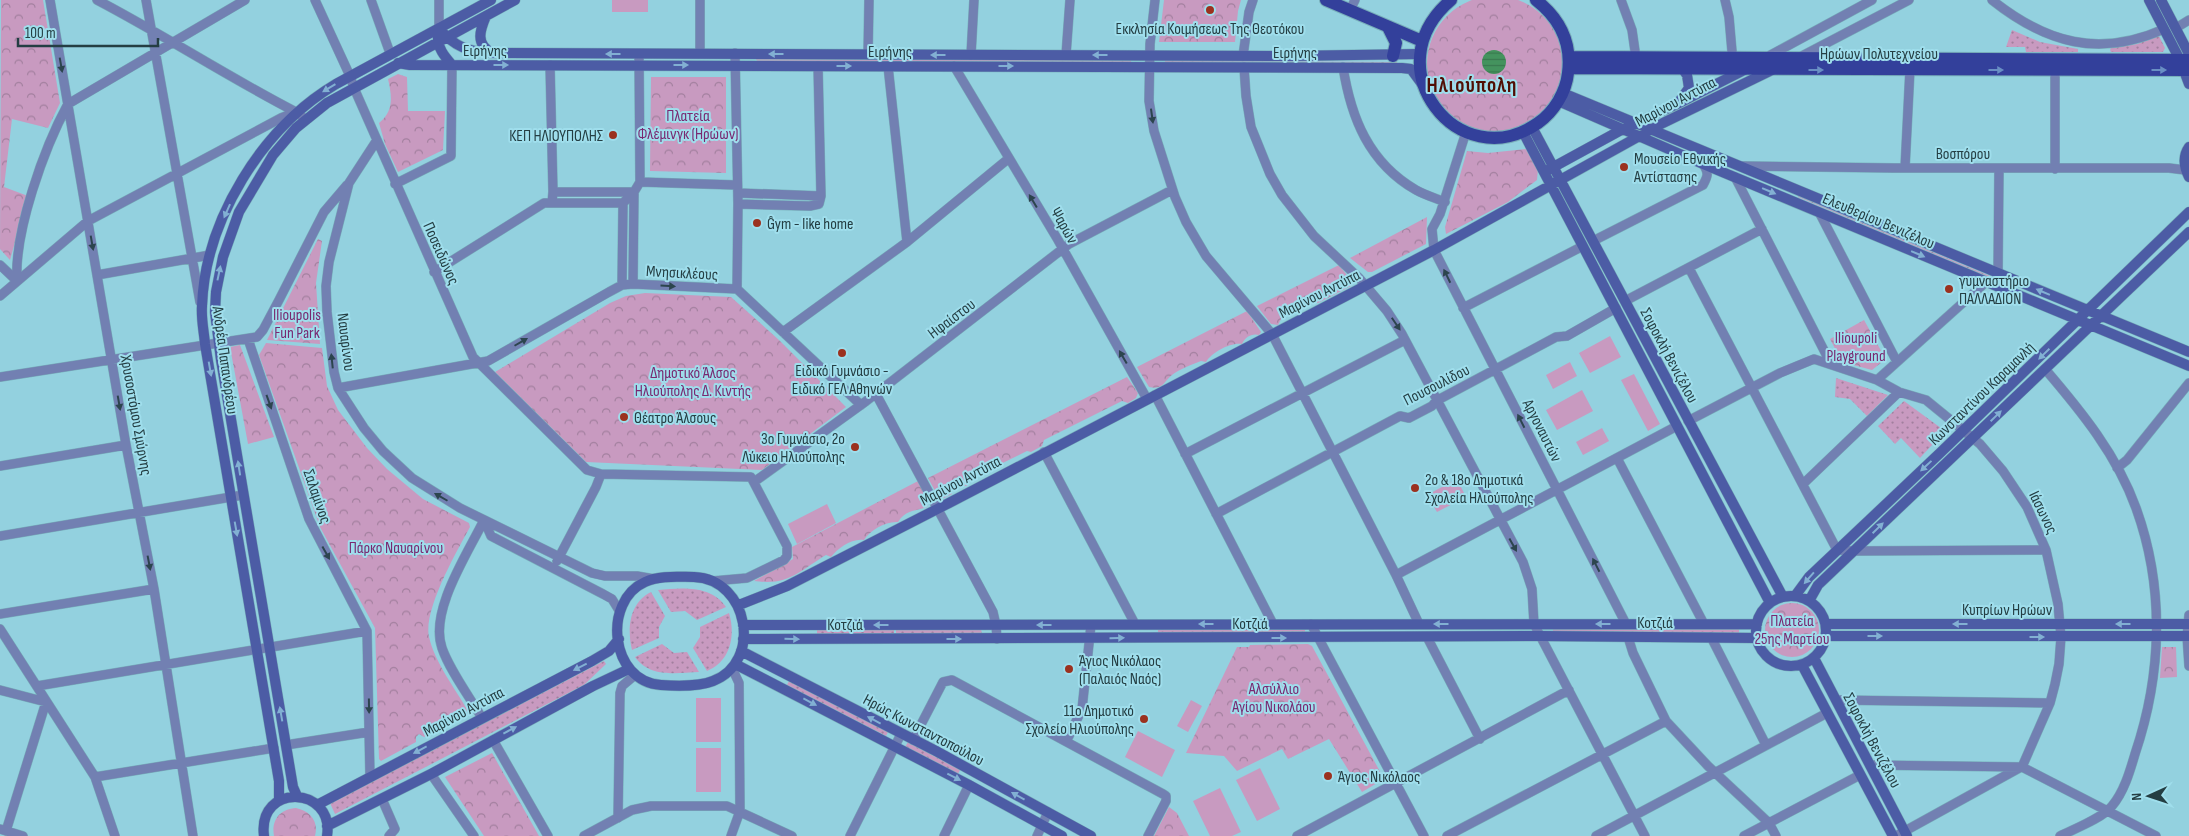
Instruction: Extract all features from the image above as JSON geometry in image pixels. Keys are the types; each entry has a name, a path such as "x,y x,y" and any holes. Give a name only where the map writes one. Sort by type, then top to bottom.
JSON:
{"main road":[{"path":"1326,0 1353,5 1388,27 1422,41"},
{"path":"1451,0 1429,24 1422,41 1420,54 1422,84 1437,111 1449,122 1477,136 1503,137 1527,130 1547,116 1560,97 1569,62 1566,39 1559,23 1549,10 1536,0"},
{"path":"1388,27 1396,43 1393,56"},
{"name":"Ηρώων Πολυτεχνείου","path":"1569,62 1636,58 1733,64 1747,69 1772,70 2054,70 2186,63"},
{"name":"Ηρώων Πολυτεχνείου","path":"1569,62 1682,68 1733,64 1764,59 2091,60 2186,63"}],"street":[{"name":"Χρυσοστόμου Σμύρνης","path":"50,0 126,444 154,589 193,836"},
{"path":"97,0 151,28 172,42 296,112 305,120"},
{"path":"146,0 201,309"},
{"path":"17,281 16,262 28,209 54,130 68,104 245,0"},
{"name":"Ποσειδώνος","path":"315,0 473,357 587,470 601,474"},
{"path":"371,0 390,53"},
{"path":"439,0 439,28"},
{"name":"Ανδρέα Παπανδρέου","path":"279,800 280,789 274,748 230,497 201,309 210,255 223,219 244,177 270,139 296,112 314,97 390,53 491,0"},
{"name":"Ανδρέα Παπανδρέου","path":"297,796 293,787 219,342 215,312 216,292 223,256 239,212 260,174 279,148 305,120 327,103 515,0"},
{"path":"700,0 700,53"},
{"path":"868,55 869,0"},
{"path":"971,55 974,0"},
{"path":"1066,55 1070,0"},
{"path":"1155,0 1149,55 1150,101 1154,131 1172,190 1186,222 1206,256 1272,334 1419,624"},
{"path":"1244,56 1249,12 1253,0"},
{"path":"1622,0 1632,30 1636,58"},
{"path":"1725,0 1729,17 1733,64"},
{"name":"Μαρίνου Αντύπα","path":"1549,170 1623,130 1747,69 1872,0"},
{"name":"Μαρίνου Αντύπα","path":"739,606 786,586 938,508 1434,250 1653,129 1795,60 1909,0"},
{"path":"1992,0 2012,16 2036,30 2060,39 2090,45 2139,38 2164,29"},
{"path":"2149,0 2164,29 2186,63"},
{"path":"2161,0 2176,28 2186,63 2189,84"},
{"path":"486,16 480,38 486,50 493,53"},
{"path":"2176,28 2189,20"},
{"name":"Ειρήνης","path":"439,28 443,55 452,65 1343,67 1411,69 1422,84"},
{"name":"Ειρήνης","path":"442,40 464,49 493,53 1244,56 1393,56 1420,54"},
{"path":"2090,45 2091,60"},
{"path":"735,53 738,204 737,289"},
{"path":"622,285 623,203 634,192 640,182 639,54"},
{"path":"395,184 452,156 452,65 410,65 398,63"},
{"path":"550,66 552,203"},
{"path":"738,204 810,206 819,204 821,196 818,66"},
{"path":"888,66 907,242"},
{"name":"Ψαρών","path":"954,66 1185,454 1273,624"},
{"path":"1244,67 1251,127 1270,174 1298,218 1387,311 1405,340 1530,578 1534,624 1645,836"},
{"path":"1343,67 1347,93 1356,124 1375,154 1402,181 1417,191 1445,202"},
{"path":"1677,104 1688,88 1687,75 1682,68"},
{"path":"1905,168 1910,69"},
{"path":"2054,70 2056,169"},
{"name":"Ελευθερίου Βενιζέλου","path":"1560,97 1653,129 2189,352"},
{"name":"Ελευθερίου Βενιζέλου","path":"1560,97 1639,137 2189,366"},
{"path":"0,296 88,221 296,112"},
{"name":"Σοφοκλή Βενιζέλου","path":"1527,130 1556,182 1594,241 1783,597"},
{"path":"1434,250 1432,229 1445,202 1466,132"},
{"name":"Ναυαρίνου","path":"377,140 349,183 334,239 326,286 334,372 338,388 364,428 400,467 433,493 559,558 601,575 637,576 654,579"},
{"path":"2187,174 2184,158 2189,146"},
{"path":"783,332 907,242 1008,159"},
{"path":"1594,241 1703,185 1708,177 1708,171 1703,164"},
{"name":"Βοσπόρου","path":"1740,166 2056,169 2169,168 2187,174"},
{"path":"1998,273 1999,168"},
{"path":"1735,177 1831,364"},
{"path":"640,182 821,196"},
{"name":"Σοφοκλή Βενιζέλου","path":"1556,182 1583,246 1770,603"},
{"path":"0,377 256,337 263,330 324,212 349,183"},
{"name":"Ηφαίστου","path":"754,482 876,394 1069,244 1172,190"},
{"path":"553,192 634,192"},
{"path":"633,284 634,192"},
{"path":"434,272 544,203 623,203"},
{"path":"1819,212 1897,362"},
{"name":"Κωνσταντίνου Καραμανλή","path":"1794,596 1809,577 2079,320 2189,212"},
{"path":"1625,301 1762,229"},
{"name":"Κωνσταντίνου Καραμανλή","path":"1809,601 1818,585 2189,232"},
{"path":"1463,308 1583,246"},
{"name":"Αργοναυτών","path":"1434,250 1626,624"},
{"path":"97,275 210,255"},
{"path":"0,265 17,281"},
{"path":"1689,268 1838,550 2046,550"},
{"path":"1877,380 1986,282"},
{"name":"Μνησικλέους","path":"338,388 488,361 622,285 633,284 737,289 861,405"},
{"name":"Πουσουλίδου","path":"1216,514 1400,416 1409,418 1432,406 1436,401 1495,371 1556,336 1567,336 1616,308"},
{"name":"Σαλαμίνος","path":"248,339 309,519 367,631 370,777"},
{"path":"1185,454 1301,392 1405,340"},
{"name":"Ιάσωνος","path":"1688,421 1809,359 1831,364 1877,380 1899,392 1926,400 1973,437 2017,491 2027,507 2046,550 2058,604 2061,637 2059,664 2050,703 2022,767"},
{"path":"2045,369 2098,435 2117,468 2136,508 2147,547 2154,584 2157,624 2154,678 2141,737 2126,779 2114,805 2107,812 2060,836"},
{"path":"2117,468 2127,460 2189,383"},
{"path":"1803,484 1899,392"},
{"path":"876,394 992,612 996,625 997,639"},
{"path":"1396,576 1677,426"},
{"path":"0,466 126,444"},
{"path":"1044,452 1135,624"},
{"path":"1617,458 1704,624"},
{"path":"554,568 601,474 751,477 787,546 788,553 784,560 747,578 713,581"},
{"path":"0,536 244,495"},
{"path":"482,718 445,656 439,636 439,628 440,615 449,591 484,520"},
{"name":"Ναυαρίνου","path":"484,520 491,536 612,599 620,612"},
{"path":"699,577 713,581 730,592 739,606 743,625 741,651 734,666 718,679 700,684 656,684 632,672 620,653 620,612 630,592 641,584 654,579 699,577"},
{"path":"0,614 154,589"},
{"path":"1794,596 1809,601 1820,611 1826,624 1826,636 1824,645 1814,658 1802,664 1785,666 1770,659 1760,646 1757,638 1757,624 1764,609 1770,603 1783,597 1794,596"},
{"path":"2188,621 2189,666"},
{"name":"Κυπρίων Ηρώων","path":"1826,624 2157,624 2188,621"},
{"path":"1150,624 1151,638"},
{"path":"1311,624 1424,836"},
{"name":"Κοτζιά","path":"743,625 1757,624"},
{"path":"1067,740 1082,709 1091,625"},
{"path":"0,629 95,777 115,836"},
{"path":"37,686 367,631"},
{"name":"Κοτζιά","path":"743,639 1540,636 1757,638"},
{"path":"1628,636 1633,653 1666,721 1769,823 1776,836"},
{"name":"Κυπρίων Ηρώων","path":"1826,636 2188,636"},
{"path":"1427,637 1480,738"},
{"path":"1711,637 1766,745"},
{"name":"Μαρίνου Αντύπα","path":"317,805 592,661 609,651 619,639"},
{"name":"Ηρώς Κωνσταντοπούλου","path":"741,651 902,734 1091,836"},
{"name":"Σοφοκλή Βενιζέλου","path":"1814,658 1870,765 1900,835"},
{"name":"Σοφοκλή Βενιζέλου","path":"1802,664 1860,775 1900,835"},
{"path":"730,836 740,811 739,683 734,666"},
{"name":"Ηρώς Κωνσταντοπούλου","path":"734,666 970,785 1062,836"},
{"path":"263,836 266,815 279,800 297,796 317,805 324,814 327,831 382,799 493,740 632,672"},
{"path":"618,818 620,693 622,686 632,672"},
{"path":"913,740 942,682 952,680 1067,740 1166,796 1148,836"},
{"path":"0,690 46,702"},
{"path":"1297,836 1568,690"},
{"path":"1836,700 2050,703"},
{"path":"22,836 3,830 46,702"},
{"path":"1596,836 1828,713"},
{"path":"1448,836 1666,721"},
{"path":"286,745 369,732"},
{"path":"850,836 902,734"},
{"path":"493,740 548,836"},
{"path":"95,777 274,748"},
{"path":"1870,765 2022,767 2156,836"},
{"path":"1900,835 2022,767"},
{"path":"431,774 474,836"},
{"path":"1744,836 1860,775"},
{"path":"944,836 970,785"},
{"path":"382,799 395,829 389,836"},
{"path":"584,836 632,810 651,806 727,806 792,836"},
{"path":"1037,836 1048,812"}],"green space":[{"path":"1495,-4 1521,1 1533,7 1543,16 1552,26 1558,38 1563,64 1558,90 1552,102 1543,112 1533,121 1521,127 1495,132 1469,127 1457,121 1447,112 1438,102 1432,90 1427,64 1432,38 1438,26 1447,16 1457,7 1469,1"},
{"path":"1,0 43,0 60,103 48,128 12,119 4,187 28,196 10,260 0,249"},
{"path":"612,0 648,0 648,12 612,12"},
{"path":"1164,0 1241,0 1235,42 1159,42"},
{"path":"2012,30 2040,42 2078,49 2078,52 2026,52 2025,47 2006,47"},
{"path":"2159,36 2165,48 2163,52 2111,52 2110,50 2111,48 2137,44"},
{"path":"756,59 1131,60 1131,62 757,61"},
{"path":"1165,61 1397,62 1397,64 1165,63"},
{"path":"398,74 407,77 408,111 445,111 443,150 398,172 385,144 379,123 387,113 391,103 388,79"},
{"name":"Πλατεία Φλέμινγκ (Ηρώων)","path":"651,77 726,77 726,173 650,171"},
{"path":"1527,149 1538,169 1537,180 1508,202 1446,234 1445,227 1467,151 1488,153"},
{"path":"1798,196 2002,281 2001,282"},
{"path":"1427,217 1426,244 1372,272 1368,272 1350,258"},
{"name":"Ilioupolis Fun Park","path":"318,239 322,241 316,283 320,344 267,340"},
{"path":"1339,265 1353,283 1351,286 1318,303 1307,304 1282,317 1278,325 1271,324 1257,306"},
{"name":"Δημοτικό Άλσος Ηλιούπολης Δ. Κιντής","path":"645,293 731,297 779,340 846,407 762,470 586,462 495,372 610,303 626,296"},
{"path":"1247,311 1261,332 1259,335 1249,336 1242,344 1222,348 1206,362 1201,361 1172,375 1163,385 1154,388 1149,387 1137,367"},
{"name":"Ilioupoli Playground","path":"1864,320 1884,356 1882,362 1872,370 1842,362 1830,339"},
{"path":"1610,336 1621,357 1590,373 1579,353"},
{"name":"Πάρκο Ναυαρίνου","path":"266,343 322,348 327,386 338,410 367,448 387,469 423,499 469,523 470,527 442,581 431,612 429,626 429,637 432,647 446,675 468,711 468,715 424,737 419,734 416,737 416,742 381,761 379,759 375,628 320,527 259,355"},
{"path":"240,345 274,437 248,444 230,347"},
{"path":"1570,362 1577,376 1553,389 1546,375"},
{"path":"1634,374 1660,424 1648,431 1621,380"},
{"path":"1127,377 1138,393 1136,398 1128,403 1122,401 1044,440 1042,446 1031,452 1027,451 972,478 967,483 967,486 958,485 952,489 952,494 939,498 928,478"},
{"path":"1836,378 1888,395 1867,416 1850,399 1835,397"},
{"path":"1582,390 1593,411 1557,430 1546,410"},
{"path":"1904,401 1945,431 1920,458 1901,438 1895,444 1878,426"},
{"path":"1602,428 1609,441 1583,455 1576,442"},
{"path":"1457,479 1466,497 1437,512 1427,495"},
{"path":"918,481 928,501 927,507 907,513 898,522 888,523 879,527 864,540 846,544 831,557 826,555 793,576 776,581 754,581 793,559 792,547"},
{"path":"827,504 836,523 797,544 788,524"},
{"path":"686,589 704,591 720,600 726,607 697,620 685,611 671,612 658,590"},
{"path":"651,592 665,616 659,627 659,638 632,650 630,642 631,617 638,603"},
{"name":"Πλατεία 25ης Μαρτίου","path":"1787,603 1797,603 1807,607 1815,615 1819,630 1815,645 1807,653 1797,657 1787,657 1777,653 1769,645 1765,635 1765,625 1769,615 1777,607"},
{"path":"729,613 732,630 726,655 715,667 707,671 693,648 700,637 700,627"},
{"path":"1739,627 1739,633 1553,632 1553,628"},
{"path":"1158,628 1305,628 1305,633 1158,633"},
{"path":"981,629 982,634 896,634 896,630"},
{"path":"817,630 894,630 894,634 817,635"},
{"path":"662,644 674,653 687,652 699,672 664,673 648,668 635,657"},
{"name":"Αλσύλλιο Αγίου Νικολάου","path":"1308,644 1312,646 1384,779 1362,792 1329,739 1288,759 1282,749 1237,771 1224,756 1186,753 1237,647"},
{"path":"2162,647 2176,647 2177,677 2160,678"},
{"path":"604,661 606,664 584,685 335,814 330,803"},
{"path":"789,681 888,732 886,736 787,685"},
{"path":"696,698 721,698 721,742 696,742"},
{"path":"1191,700 1202,706 1188,732 1177,726"},
{"path":"1138,731 1175,750 1162,777 1125,757"},
{"path":"908,742 960,770 958,774 905,747"},
{"path":"696,748 721,748 721,792 696,792"},
{"path":"492,753 539,836 484,836 445,777"},
{"path":"1260,768 1280,809 1257,821 1236,780"},
{"path":"1220,788 1241,832 1232,836 1210,836 1193,801"},
{"path":"1169,807 1177,813 1189,836 1154,836"},
{"path":"296,808 309,814 312,818 316,826 315,836 274,836 275,820 278,816 285,811"}],"shaded area":[{"path":"1494,50 1503,53 1506,62 1503,71 1494,74 1485,71 1482,62 1485,53"}],"place":[{"name":"Εκκλησία Κοιμήσεως Της Θεοτόκου","path":"1210,10"},
{"name":"ΚΕΠ ΗΛΙΟΥΠΟΛΗΣ","path":"613,135"},
{"name":"Μουσείο Εθνικής Αντίστασης","path":"1624,167"},
{"name":"Ĝym - like home","path":"757,223"},
{"name":"γυμναστήριο ΠΑΛΛΑΔΙΟΝ","path":"1949,289"},
{"name":"Ειδικό Γυμνάσιο - Ειδικό ΓΕΛ Αθηνών","path":"842,353"},
{"name":"Θέατρο Άλσους","path":"624,417"},
{"name":"3ο Γυμνάσιο, 2ο Λύκειο Ηλιούπολης","path":"855,447"},
{"name":"2ο & 18ο Δημοτικά Σχολεία Ηλιούπολης","path":"1415,488"},
{"name":"Άγιος Νικόλαος (Παλαιός Ναός)","path":"1069,669"},
{"name":"11ο Δημοτικό Σχολείο Ηλιούπολης","path":"1144,719"},
{"name":"Άγιος Νικόλαος","path":"1328,776"}],"district":[{"name":"Ηλιούπολη","path":"1472,85"}]}
